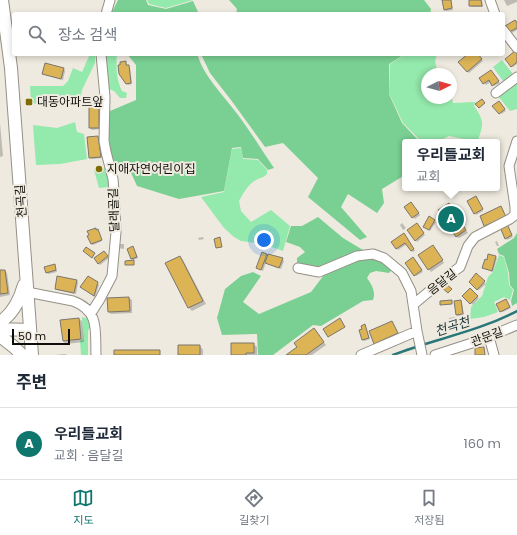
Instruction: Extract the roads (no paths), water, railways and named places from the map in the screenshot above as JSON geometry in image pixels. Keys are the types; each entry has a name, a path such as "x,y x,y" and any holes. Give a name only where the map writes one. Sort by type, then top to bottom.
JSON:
{"street":[{"name":"천곡길","path":"2,0 11,68 32,355"},
{"path":"106,12 107,0"},
{"path":"106,12 110,0"},
{"path":"490,0 494,12"},
{"path":"505,33 517,48"},
{"name":"달래골길","path":"91,313 112,276 116,232 114,191 104,141 105,97 101,56"},
{"path":"496,93 517,77"},
{"name":"음달길","path":"414,304 460,267 468,246 475,237 515,215 509,169 517,140"},
{"name":"음달길","path":"298,268 319,272 365,254 378,255 389,262 402,273 411,291 417,333 422,354"},
{"path":"0,322 9,314 19,300 26,276"},
{"path":"27,292 73,301 79,303 91,313 95,324 96,355"},
{"name":"관문길","path":"435,355 489,337 517,325"},
{"path":"0,329 30,330"},
{"path":"361,355 417,333"},
{"path":"0,336 22,355"},
{"path":"489,337 494,355"}],"waterway":[{"name":"천곡천","path":"393,355 471,330 517,311"}],"place":[{"name":"대동아파트앞","path":"29,102"},
{"name":"지애자연어린이집","path":"99,169"},
{"name":"우리들교회","path":"451,219"}]}
